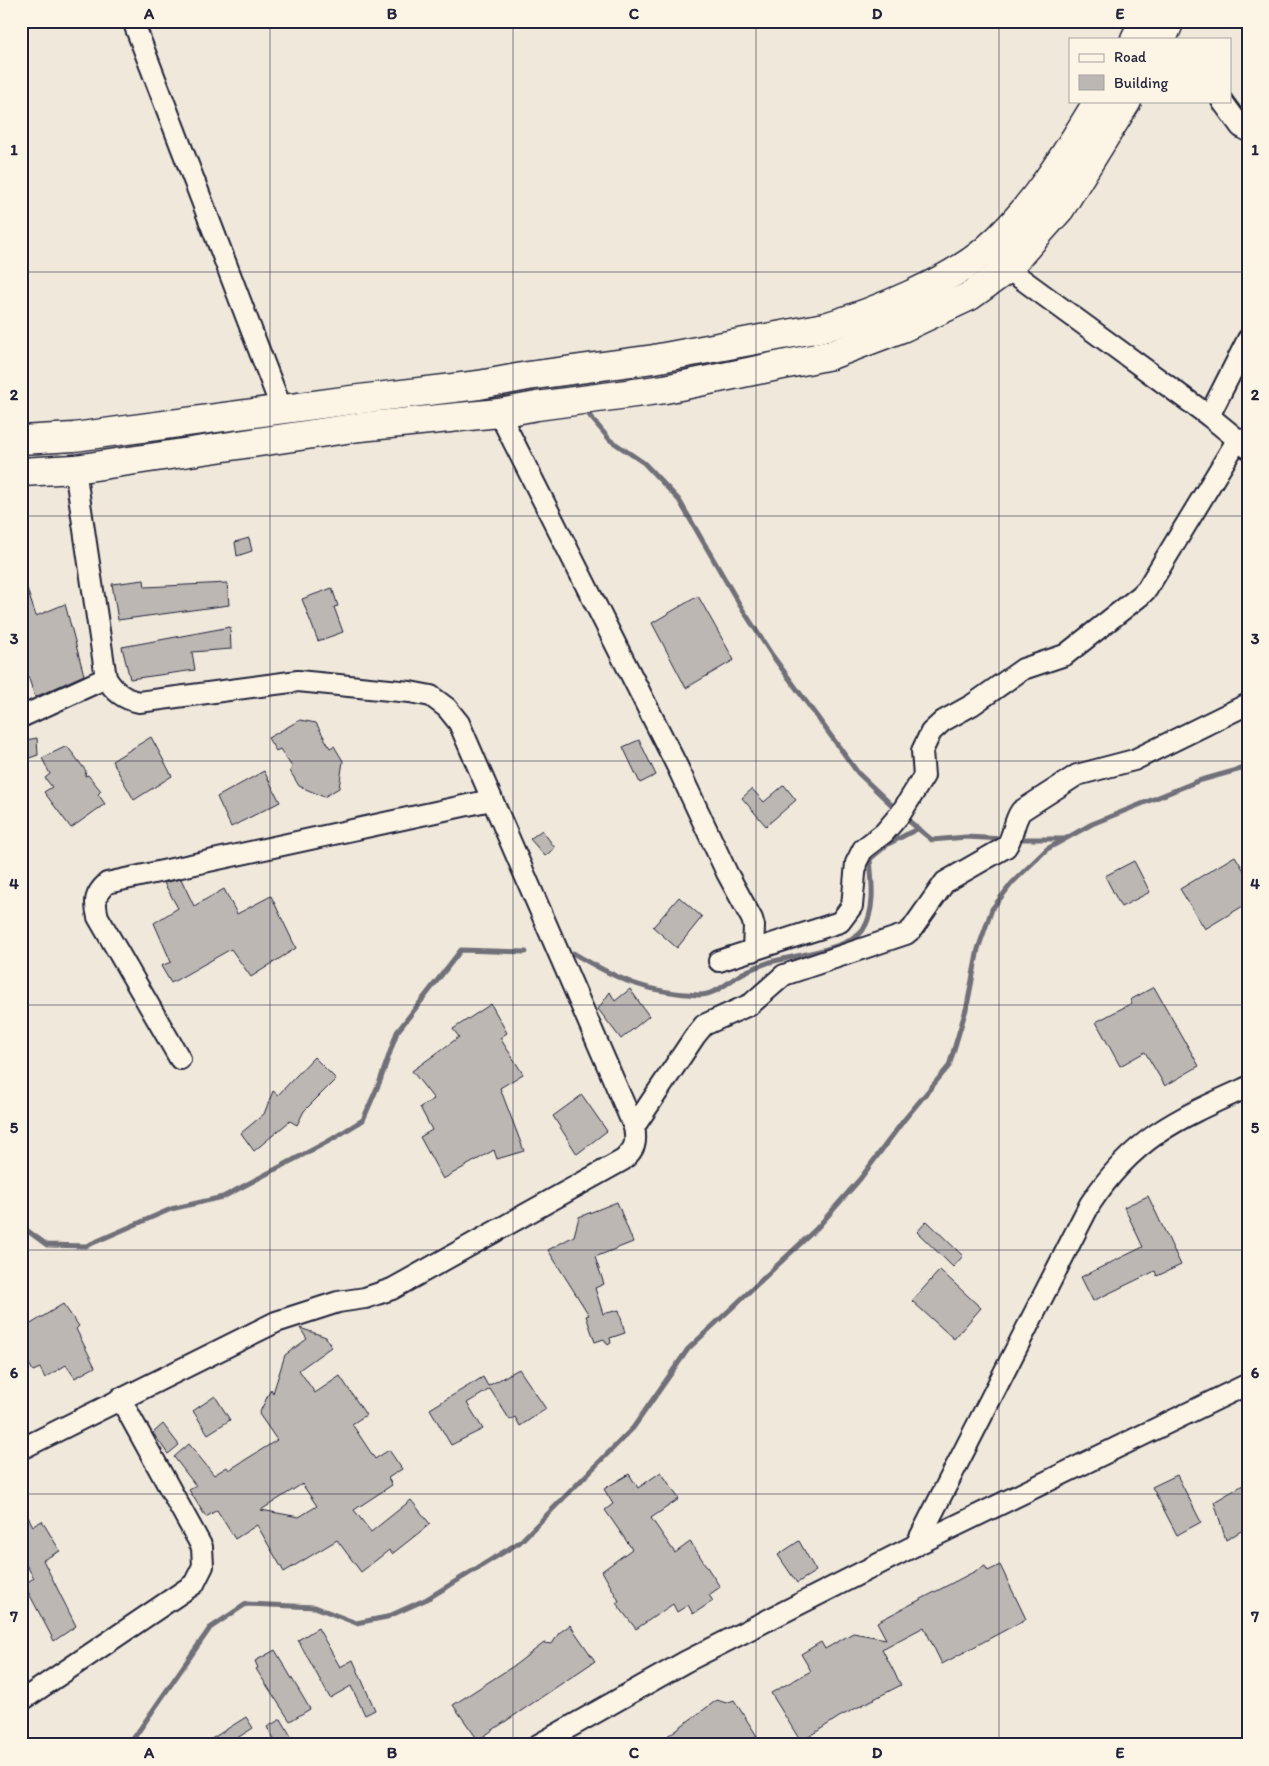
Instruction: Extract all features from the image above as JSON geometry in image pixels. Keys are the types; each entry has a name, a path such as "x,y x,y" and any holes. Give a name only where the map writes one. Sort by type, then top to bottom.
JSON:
{"street":[{"path":"133,21 282,410"},
{"path":"1136,38 1144,21"},
{"path":"1162,38 1170,21"},
{"path":"21,440 74,437 479,385 528,376 654,359 825,328 877,308 953,273 984,251 1008,229 1036,196 1073,144 1097,102"},
{"path":"21,472 74,469 360,427 499,413 665,389 831,356 902,328 970,296 1006,270 1060,209 1126,102"},
{"path":"1223,102 1241,127 1248,131"},
{"path":"719,961 840,922 852,906 856,863 863,849 884,833 901,813 924,776 922,751 931,732 944,721 972,705 1023,668 1065,655 1148,589 1243,444 1210,416 1006,270 984,251"},
{"path":"1210,416 1248,339"},
{"path":"499,413 677,766 727,873 752,919 754,926 753,951"},
{"path":"21,1449 120,1398 276,1322 322,1306 365,1298 392,1289 623,1160 633,1151 637,1141 634,1127 459,723 447,708 431,696 410,692 298,681 139,702 127,699 113,689 106,678 74,469"},
{"path":"21,717 106,678"},
{"path":"634,1127 704,1025 752,1004 784,975 906,934 912,930 945,882 1006,847 1012,839 1017,816 1021,810 1070,778 1134,760 1248,704"},
{"path":"180,1059 98,917 94,904 98,892 107,883 491,800"},
{"path":"916,1546 1090,1204 1108,1177 1128,1156 1173,1122 1248,1087"},
{"path":"538,1745 685,1662 916,1546 1248,1384"},
{"path":"21,1701 194,1584 203,1566 202,1546 120,1398"}],"building":[{"path":"249,538 252,551 237,556 235,542"},
{"path":"21,580 24,580 36,616 65,604 84,675 35,697 21,655"},
{"path":"144,580 145,587 227,583 229,605 118,620 112,584"},
{"path":"332,588 338,606 334,607 343,632 318,641 302,599"},
{"path":"698,596 734,660 686,688 652,623"},
{"path":"230,627 231,649 192,652 195,670 130,679 122,647"},
{"path":"300,720 316,723 330,748 334,746 343,761 339,788 324,797 299,786 290,771 292,767 280,749 276,751 268,738"},
{"path":"151,737 172,776 134,800 112,761"},
{"path":"37,738 38,755 21,761 21,741"},
{"path":"639,740 656,775 640,783 623,747"},
{"path":"67,746 86,771 85,776 88,775 101,791 98,794 105,804 71,828 44,792 52,787 45,778 50,774 42,758"},
{"path":"264,771 280,802 231,827 217,797"},
{"path":"784,785 796,800 766,826 742,798 752,789 764,802"},
{"path":"542,830 555,848 545,856 530,839"},
{"path":"1235,856 1248,877 1248,903 1205,929 1180,889"},
{"path":"1134,861 1150,892 1121,907 1105,876"},
{"path":"181,879 194,906 224,889 237,914 271,896 296,948 251,977 231,949 171,983 161,966 171,962 154,923 178,908 164,883"},
{"path":"679,897 702,917 677,948 653,927"},
{"path":"1154,987 1199,1066 1165,1086 1145,1052 1120,1066 1096,1022 1132,1003 1130,1000"},
{"path":"630,989 649,1016 621,1039 598,1009 610,992 615,1001"},
{"path":"491,1004 507,1033 500,1038 523,1074 500,1088 524,1151 497,1159 494,1150 443,1179 420,1137 432,1130 420,1107 434,1099 412,1071 459,1037 453,1029"},
{"path":"314,1057 336,1079 304,1111 297,1125 290,1121 254,1151 241,1133 264,1114 273,1091 278,1095"},
{"path":"582,1095 607,1131 577,1154 553,1116"},
{"path":"1148,1196 1181,1265 1157,1276 1155,1271 1093,1301 1081,1277 1143,1247 1124,1207"},
{"path":"617,1202 633,1242 595,1257 604,1284 595,1288 603,1314 619,1310 625,1333 610,1338 611,1343 608,1345 604,1339 595,1342 586,1316 589,1315 548,1250 574,1236 579,1217"},
{"path":"927,1221 963,1256 953,1267 917,1232"},
{"path":"940,1270 981,1308 954,1339 912,1301"},
{"path":"63,1304 79,1326 76,1329 95,1367 75,1378 66,1365 45,1378 40,1368 33,1371 24,1355 27,1351 21,1342 21,1330"},
{"path":"300,1328 326,1337 331,1347 299,1370 315,1393 340,1376 366,1415 352,1424 375,1459 389,1450 402,1469 388,1478 392,1485 354,1510 371,1532 411,1500 430,1524 392,1554 389,1550 361,1572 337,1540 284,1572 257,1525 235,1539 217,1510 206,1517 189,1490 196,1486 174,1457 189,1444 214,1475 227,1467 229,1470 277,1440 259,1414 271,1389 273,1393 285,1355 307,1339","holes":["302,1484 317,1506 299,1517 261,1510"]},
{"path":"519,1369 546,1409 520,1426 515,1417 510,1420 490,1389 467,1403 483,1429 451,1445 430,1409 483,1377 488,1386"},
{"path":"215,1396 230,1420 208,1434 193,1411"},
{"path":"163,1424 179,1445 168,1454 153,1433"},
{"path":"661,1472 679,1499 651,1518 675,1553 690,1542 692,1544 720,1587 709,1595 713,1601 693,1614 688,1605 677,1612 673,1604 636,1629 616,1603 619,1601 602,1571 632,1549 605,1510 613,1504 604,1489 629,1474 638,1488"},
{"path":"1177,1475 1201,1522 1177,1535 1152,1487"},
{"path":"1248,1482 1248,1527 1226,1540 1214,1502"},
{"path":"21,1504 33,1526 42,1521 60,1551 43,1560 76,1626 54,1641 24,1584 34,1578 21,1556"},
{"path":"799,1541 816,1571 797,1583 778,1555"},
{"path":"1000,1565 1026,1619 942,1664 924,1627 882,1649 901,1685 839,1717 801,1742 771,1693 811,1671 801,1654 821,1642 825,1649 853,1633 886,1639 877,1622 985,1566 988,1571"},
{"path":"570,1625 595,1661 478,1740 453,1705 515,1665 544,1643 552,1644 559,1633"},
{"path":"318,1628 340,1667 353,1660 375,1710 365,1715 351,1686 330,1698 298,1640"},
{"path":"275,1650 310,1709 290,1721 256,1669 258,1668 255,1661"},
{"path":"717,1700 726,1703 734,1700 757,1736 737,1745 655,1745"},
{"path":"246,1717 253,1728 226,1745 202,1745"},
{"path":"281,1719 296,1745 277,1745 267,1727"}],"waterway":[{"path":"589,415 610,440 644,463 679,500 741,607 772,655 858,773 898,811"},
{"path":"129,1745 210,1628 246,1604 315,1607 356,1623 387,1617 427,1599 520,1542 633,1428 688,1349 817,1228 860,1179 904,1120 949,1066 967,1006 978,949 992,909 1012,883 1047,849 1092,824 1198,781 1248,767"},
{"path":"904,817 932,840 966,837 1004,839"},
{"path":"573,953 604,971 647,988 698,995 711,993 754,968 770,962 834,947 856,937 863,930 870,914 872,895 870,859 888,844 917,829"},
{"path":"1015,839 1064,839"},
{"path":"21,1226 47,1245 86,1246 171,1209 223,1197 329,1141 363,1120 380,1081 397,1032 461,950 526,952"}]}
